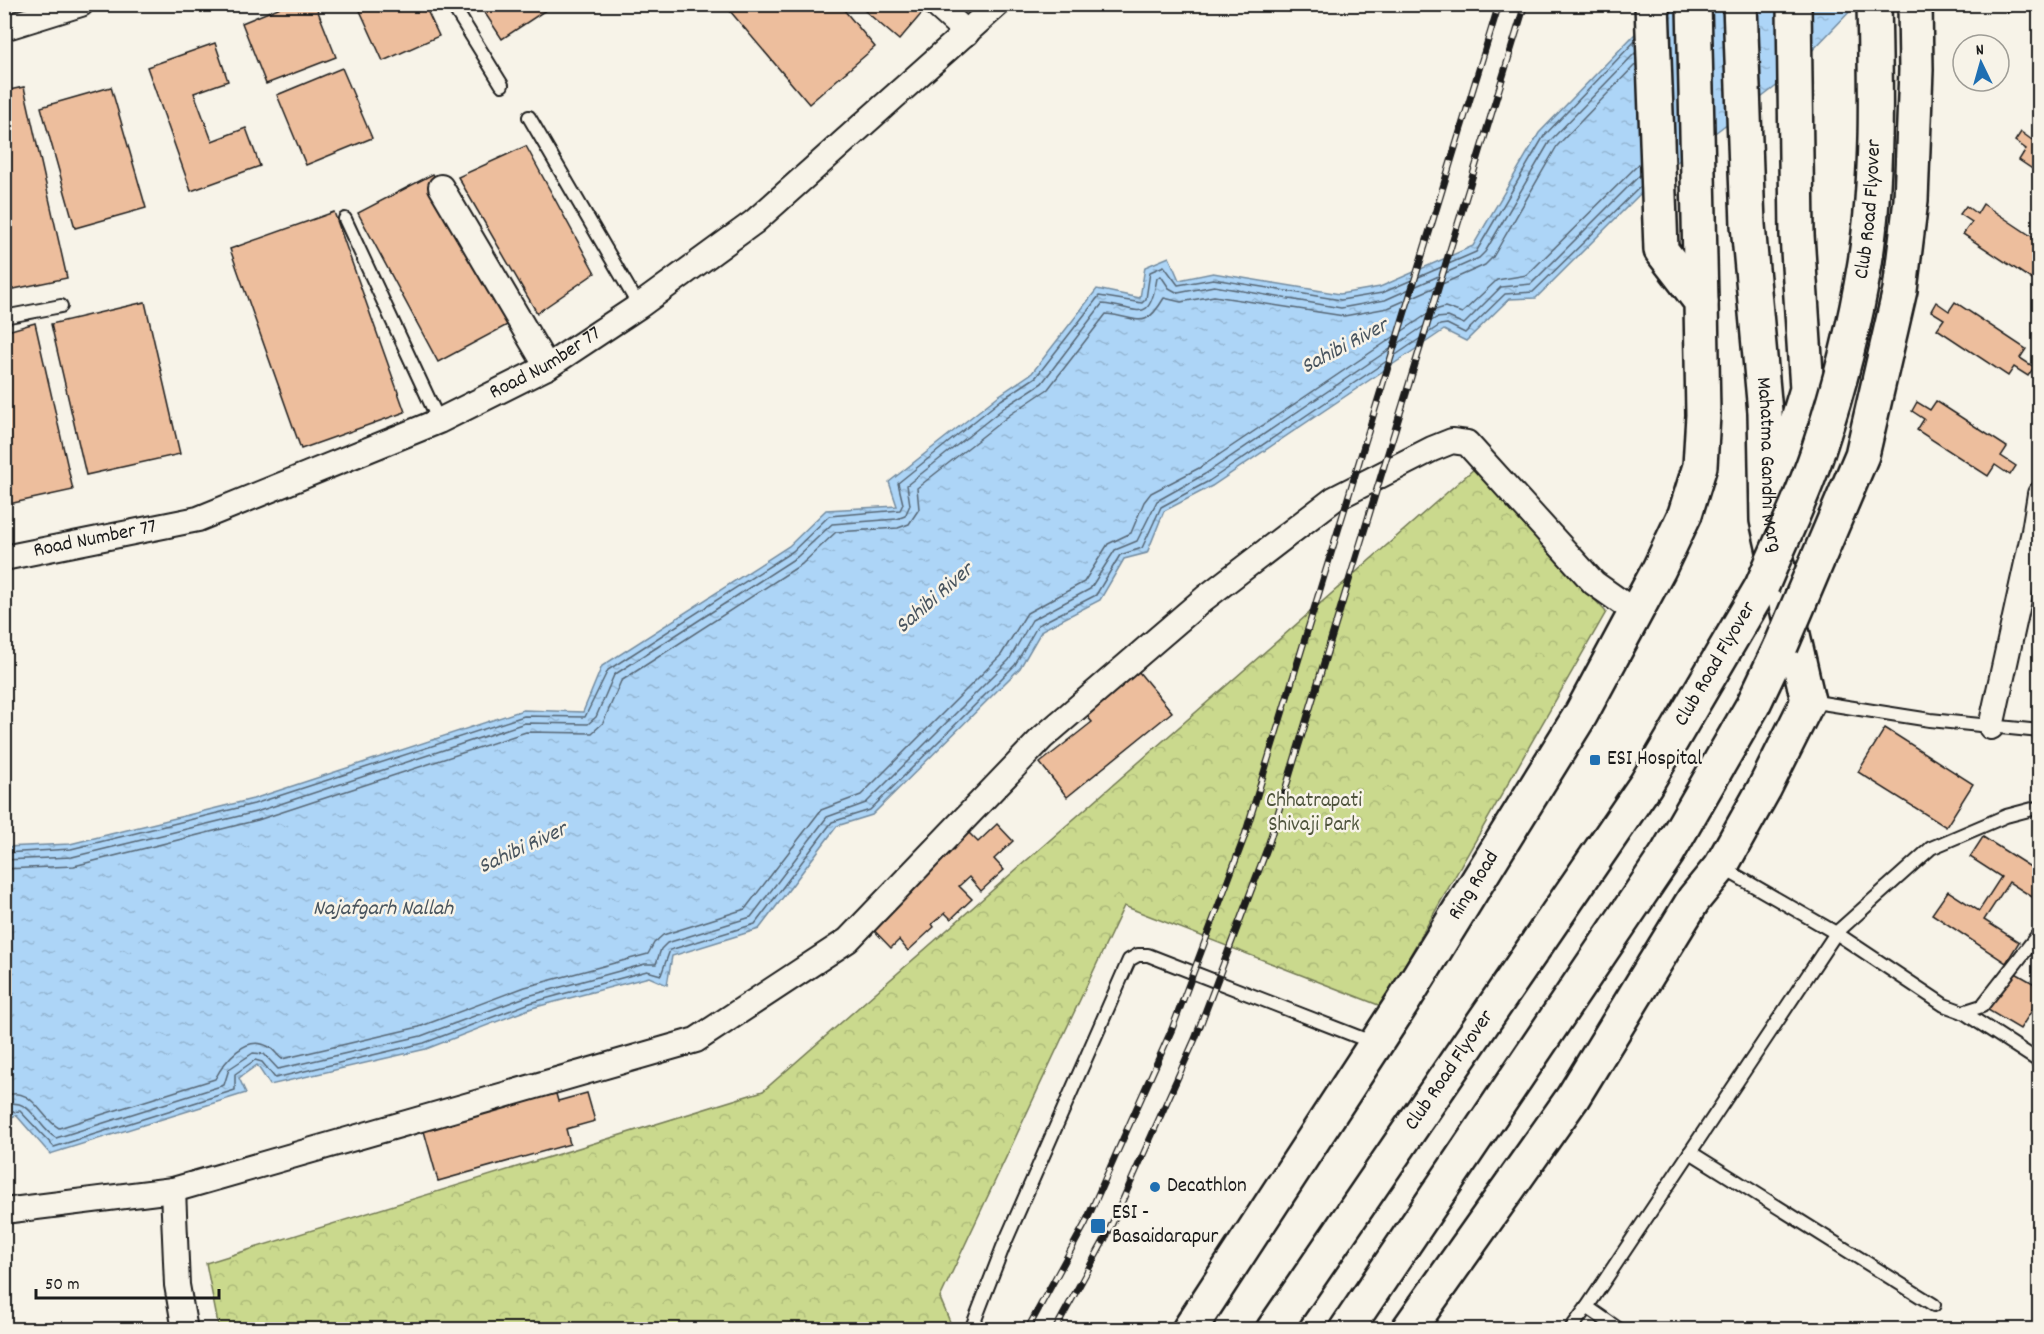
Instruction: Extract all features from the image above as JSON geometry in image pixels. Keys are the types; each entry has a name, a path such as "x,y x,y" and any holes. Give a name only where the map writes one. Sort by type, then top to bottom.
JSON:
{"main road":[{"path":"1652,4 1661,250 1701,302"},
{"path":"1694,4 1701,302"},
{"name":"Mahatma Gandhi Marg","path":"1740,4 1748,225 1765,412 1767,520 1808,701"},
{"path":"1767,520 1807,389 1797,235 1794,4"},
{"name":"Club Road Flyover","path":"1273,1329 1646,784 1762,586 1819,449 1842,371 1865,262 1872,177 1874,4"},
{"name":"Club Road Flyover","path":"1346,1329 1666,854 1753,705 1781,646 1862,455 1900,291 1911,200 1916,70 1915,4"},
{"name":"Ring Road","path":"1190,1329 1376,1044 1581,714 1685,514 1700,466 1703,415 1701,302"},
{"path":"1408,1329 1573,1097 1694,898 1721,866 1764,789 1808,701"}],"street":[{"path":"4,28 37,11 81,4"},
{"path":"935,4 967,33"},
{"name":"Road Number 77","path":"4,558 198,519 439,421 547,367 639,306 754,222 998,4"},
{"path":"441,187 547,367"},
{"path":"4,1211 173,1190 696,1040 848,940 1042,738 1205,598 1334,499 1432,448 1452,441 1467,443 1593,582 1635,612"},
{"path":"1990,727 2032,575 2040,494"},
{"path":"173,1190 177,1286 185,1329"}],"lane":[{"path":"452,4 502,85"},
{"path":"529,117 639,306"},
{"path":"345,219 439,421"},
{"path":"4,317 61,306"},
{"path":"1808,701 1990,727 2040,731"},
{"path":"1570,1329 1587,1307 1836,933 1931,848 2006,816 2040,807"},
{"path":"1721,866 1836,933 1944,1005 1963,1012 2040,1062"},
{"path":"1963,1012 1982,1006 2040,932"},
{"path":"971,1329 1003,1247 1130,960 1138,955 1149,955 1376,1044"},
{"path":"1690,1152 1934,1305"},
{"path":"1587,1307 1620,1329"}],"green space":[{"name":"Chhatrapati Shivaji Park","path":"1475,468 1606,612 1381,1006 1124,906 940,1298 953,1329 219,1329 206,1263 763,1091"}],"water":[{"name":"Najafgarh Nallah","path":"1663,5 1856,5 1783,81 1656,178 1536,298 1509,299 1466,341 1444,330 1212,486 1164,511 1147,553 1124,559 1100,600 1042,630 1020,668 872,815 837,826 759,929 672,956 667,985 649,977 532,1008 426,1049 270,1085 257,1065 239,1078 246,1093 50,1154 16,1115 5,1120 5,847 70,844 253,799 523,710 583,712 602,666 789,546 826,510 897,506 889,482 998,396 1032,373 1097,289 1140,298 1145,267 1169,257 1179,280 1213,273 1340,294 1380,287 1473,246 1539,133"}],"building":[{"path":"288,4 315,4 336,57 266,84 242,23"},
{"path":"357,4 424,4 439,36 383,61"},
{"path":"479,4 555,4 502,39"},
{"path":"724,4 839,4 875,47 809,104"},
{"path":"857,4 929,5 899,40"},
{"path":"2003,4 2023,4 2008,13"},
{"path":"215,43 228,81 194,93 212,141 246,128 260,166 191,191 147,67"},
{"path":"342,68 372,138 306,165 277,95"},
{"path":"24,87 67,278 4,291 4,91"},
{"path":"111,87 146,208 75,228 41,107"},
{"path":"2039,130 2040,174 2019,160 2026,149 2015,141 2021,132 2032,140"},
{"path":"526,146 595,273 537,313 458,177"},
{"path":"433,174 513,322 438,362 358,213"},
{"path":"1983,204 2040,242 2040,285 1963,234 1972,222 1960,214 1966,206 1977,214"},
{"path":"334,212 405,412 301,449 230,249"},
{"path":"145,302 180,454 86,475 51,324"},
{"path":"1936,302 1949,311 1955,302 2026,349 2020,358 2034,367 2028,376 2014,367 2008,376 1937,329 1944,319 1931,311"},
{"path":"35,323 73,490 4,505 4,332"},
{"path":"1936,401 2007,447 2001,456 2016,466 2010,475 1995,465 1988,476 1917,430 1924,419 1912,411 1917,402 1930,410"},
{"path":"1138,671 1172,712 1067,797 1040,763 1092,722 1085,714"},
{"path":"1885,728 1973,784 1946,827 1858,772"},
{"path":"997,824 1013,841 994,859 1004,870 981,891 969,877 959,886 972,899 951,919 945,913 932,924 934,927 908,951 899,940 891,948 867,923 967,831 978,842"},
{"path":"1983,837 2040,873 2040,902 2009,882 1984,920 2019,942 2006,963 1932,914 1948,891 1979,911 2001,877 1970,857"},
{"path":"2012,971 2040,987 2040,998 2020,1029 1988,1010"},
{"path":"554,1087 558,1101 587,1093 595,1121 566,1129 570,1144 438,1181 422,1124"}],"railway":[{"path":"1027,1330 1085,1224 1172,1029 1244,838 1499,4"},
{"path":"1055,1330 1107,1235 1195,1039 1268,846 1525,4"}],"place":[{"name":"ESI Hospital","path":"1595,760"},
{"name":"Decathlon","path":"1155,1187"},
{"name":"ESI - Basaidarapur","path":"1098,1226"}],"water label":[{"name":"Sahibi River","path":"1345,347"},
{"name":"Sahibi River","path":"935,599"},
{"name":"Sahibi River","path":"523,849"}]}
